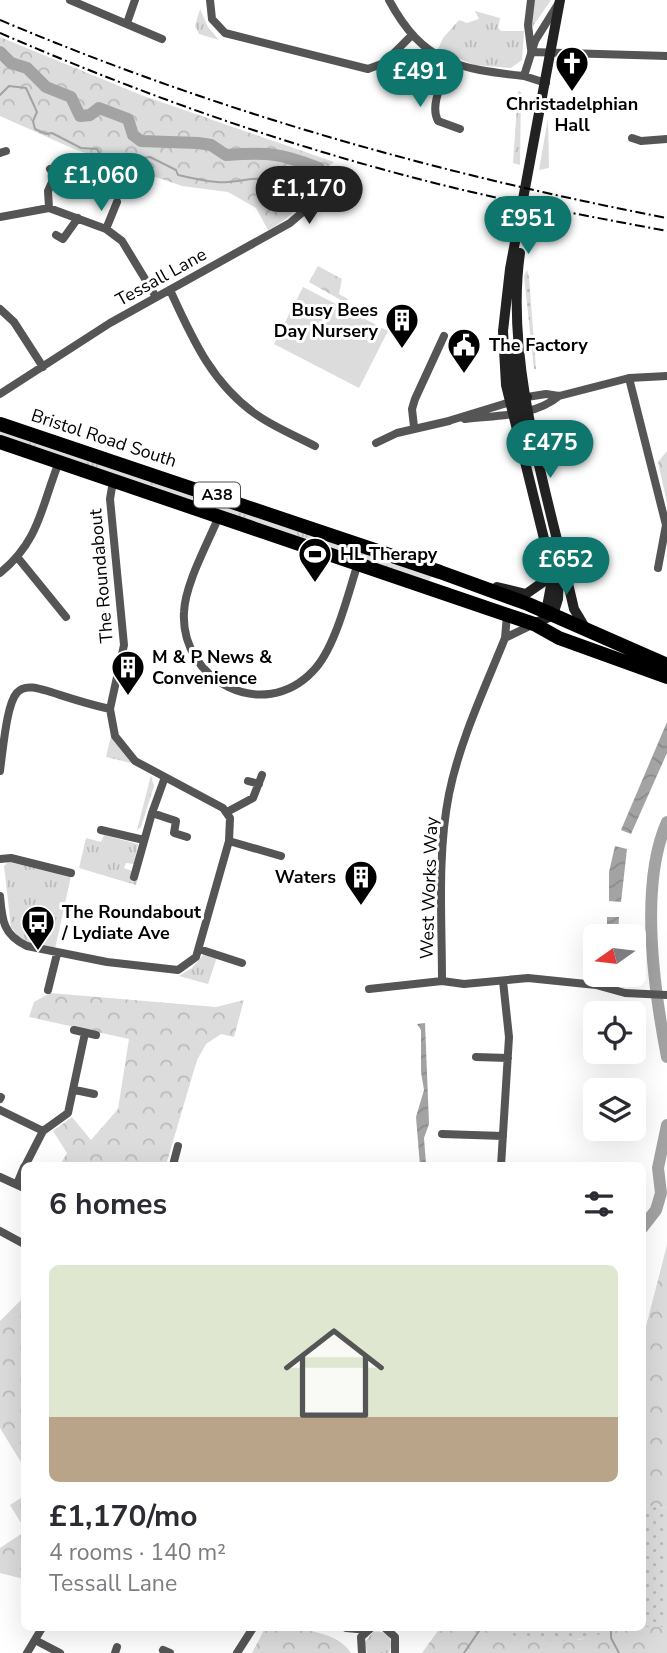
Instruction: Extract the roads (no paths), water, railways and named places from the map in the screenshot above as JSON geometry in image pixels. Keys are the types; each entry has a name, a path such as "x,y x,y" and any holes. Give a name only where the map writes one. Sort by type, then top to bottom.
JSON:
{"highway":[{"name":"Bristol Road South","path":"0,424 433,569 545,618 588,631 667,665"},
{"name":"Bristol Road South","path":"0,442 507,615 545,618"},
{"path":"89,453 88,464 110,474 113,481"},
{"path":"428,588 435,575 433,569"},
{"path":"463,580 464,586 497,599 505,607 507,615"},
{"name":"Bristol Road South","path":"545,618 559,638 667,677"}],"street":[{"path":"70,0 162,39"},
{"path":"127,23 135,0"},
{"path":"210,0 212,19 225,33 360,69 384,63 411,36"},
{"path":"388,0 411,36 450,63 473,71 524,76 546,83"},
{"path":"531,0 528,25 531,51"},
{"path":"524,76 531,51 560,0"},
{"path":"545,618 553,575 503,331 560,0"},
{"path":"531,51 667,56"},
{"path":"450,63 434,107 435,114 438,121 460,129"},
{"path":"632,138 654,142 667,139"},
{"path":"49,208 48,191 59,175 50,169"},
{"name":"Tessall Lane","path":"2,395 156,297 290,223 305,210 320,181"},
{"path":"106,229 117,202"},
{"path":"0,216 49,208 106,229 122,241 156,297"},
{"path":"523,210 513,298 511,356 521,412 549,501 574,609 588,631"},
{"path":"56,235 63,239 78,218"},
{"path":"170,290 201,353 222,383 257,415 315,446"},
{"path":"0,309 15,322 43,367"},
{"path":"414,428 412,410 415,399 444,336"},
{"path":"376,443 414,428 521,412 551,402 559,396 629,378 667,376"},
{"path":"629,378 666,525 658,568"},
{"path":"445,422 518,399 547,394 559,396"},
{"path":"0,573 18,558 30,542 60,462"},
{"name":"The Roundabout","path":"113,481 110,499 124,645 110,709 112,727 119,743 135,761 227,812"},
{"path":"505,638 545,618 560,576 549,501"},
{"path":"219,516 186,601 185,633 202,669 224,687 245,695 284,691 319,665 358,562"},
{"path":"18,558 66,617"},
{"path":"463,580 526,594 553,575"},
{"name":"West Works Way","path":"442,981 442,849 449,794 457,764 505,638 507,615"},
{"path":"0,771 3,714 15,691 35,685 110,709"},
{"path":"126,866 135,874 165,777"},
{"path":"0,896 3,931 15,940 57,954 178,970 194,961 199,949 232,827 227,812 253,798 261,779 248,781"},
{"path":"152,813 176,821 174,833 187,837"},
{"path":"101,830 144,840"},
{"path":"229,841 281,856"},
{"path":"0,859 11,858 71,873"},
{"path":"199,949 242,963"},
{"path":"48,990 57,954"},
{"name":"West Works Way","path":"369,989 442,981 464,984 567,981 642,994 667,995"},
{"path":"501,1162 509,1037 503,981"},
{"path":"74,1030 96,1035"},
{"path":"27,1162 43,1131 68,1113 85,1033"},
{"path":"476,1057 508,1058"},
{"path":"75,1090 94,1094"},
{"path":"0,1110 43,1131"},
{"path":"442,1134 503,1136"},
{"path":"175,1162 178,1146"},
{"path":"0,1177 21,1186"},
{"path":"0,1231 21,1242"},
{"path":"27,1653 40,1631"},
{"path":"237,1653 251,1631"},
{"path":"350,1631 360,1643 362,1653"},
{"path":"360,1643 368,1631"},
{"path":"391,1631 397,1643 395,1653"},
{"path":"35,1640 61,1653"}],"water":[{"path":"667,722 667,753 631,834 621,830"},
{"path":"615,846 627,849 621,902 609,901 609,872"},
{"path":"607,917 619,917 619,924 607,924"},
{"path":"425,1023 429,1124 424,1138 426,1162 420,1162 416,1117 424,1090 421,1030 417,1024"}],"waterway":[{"path":"0,52 11,63 27,68 46,87 71,97 80,116 90,115 99,108 128,119 133,135 141,141 198,143 211,145 226,155 263,154 294,159 319,168 322,174 344,180"},
{"path":"0,95 9,86 26,88 37,112 33,121 35,129 46,134 52,133 81,148 97,149 102,157 150,157 176,170 178,175 207,181 269,179 287,188 294,199"},
{"path":"667,822 658,847 651,906 654,970 667,1057"},
{"path":"646,1223 656,1210 661,1193 658,1168 667,1125"},
{"path":"464,1653 479,1631"},
{"path":"611,1631 611,1638 619,1653"}],"railway":[{"path":"0,20 163,83 328,137 495,181 667,218"},
{"path":"0,33 170,101 345,159 489,196 667,231"}],"place":[{"name":"Christadelphian Hall","path":"572,93"},
{"name":"Busy Bees Day Nursery","path":"402,350"},
{"name":"The Factory","path":"464,375"},
{"name":"HL Therapy","path":"315,584"},
{"name":"M & P News & Convenience","path":"128,697"},
{"name":"Waters","path":"361,907"},
{"name":"The Roundabout / Lydiate Ave","path":"38,952"}]}
